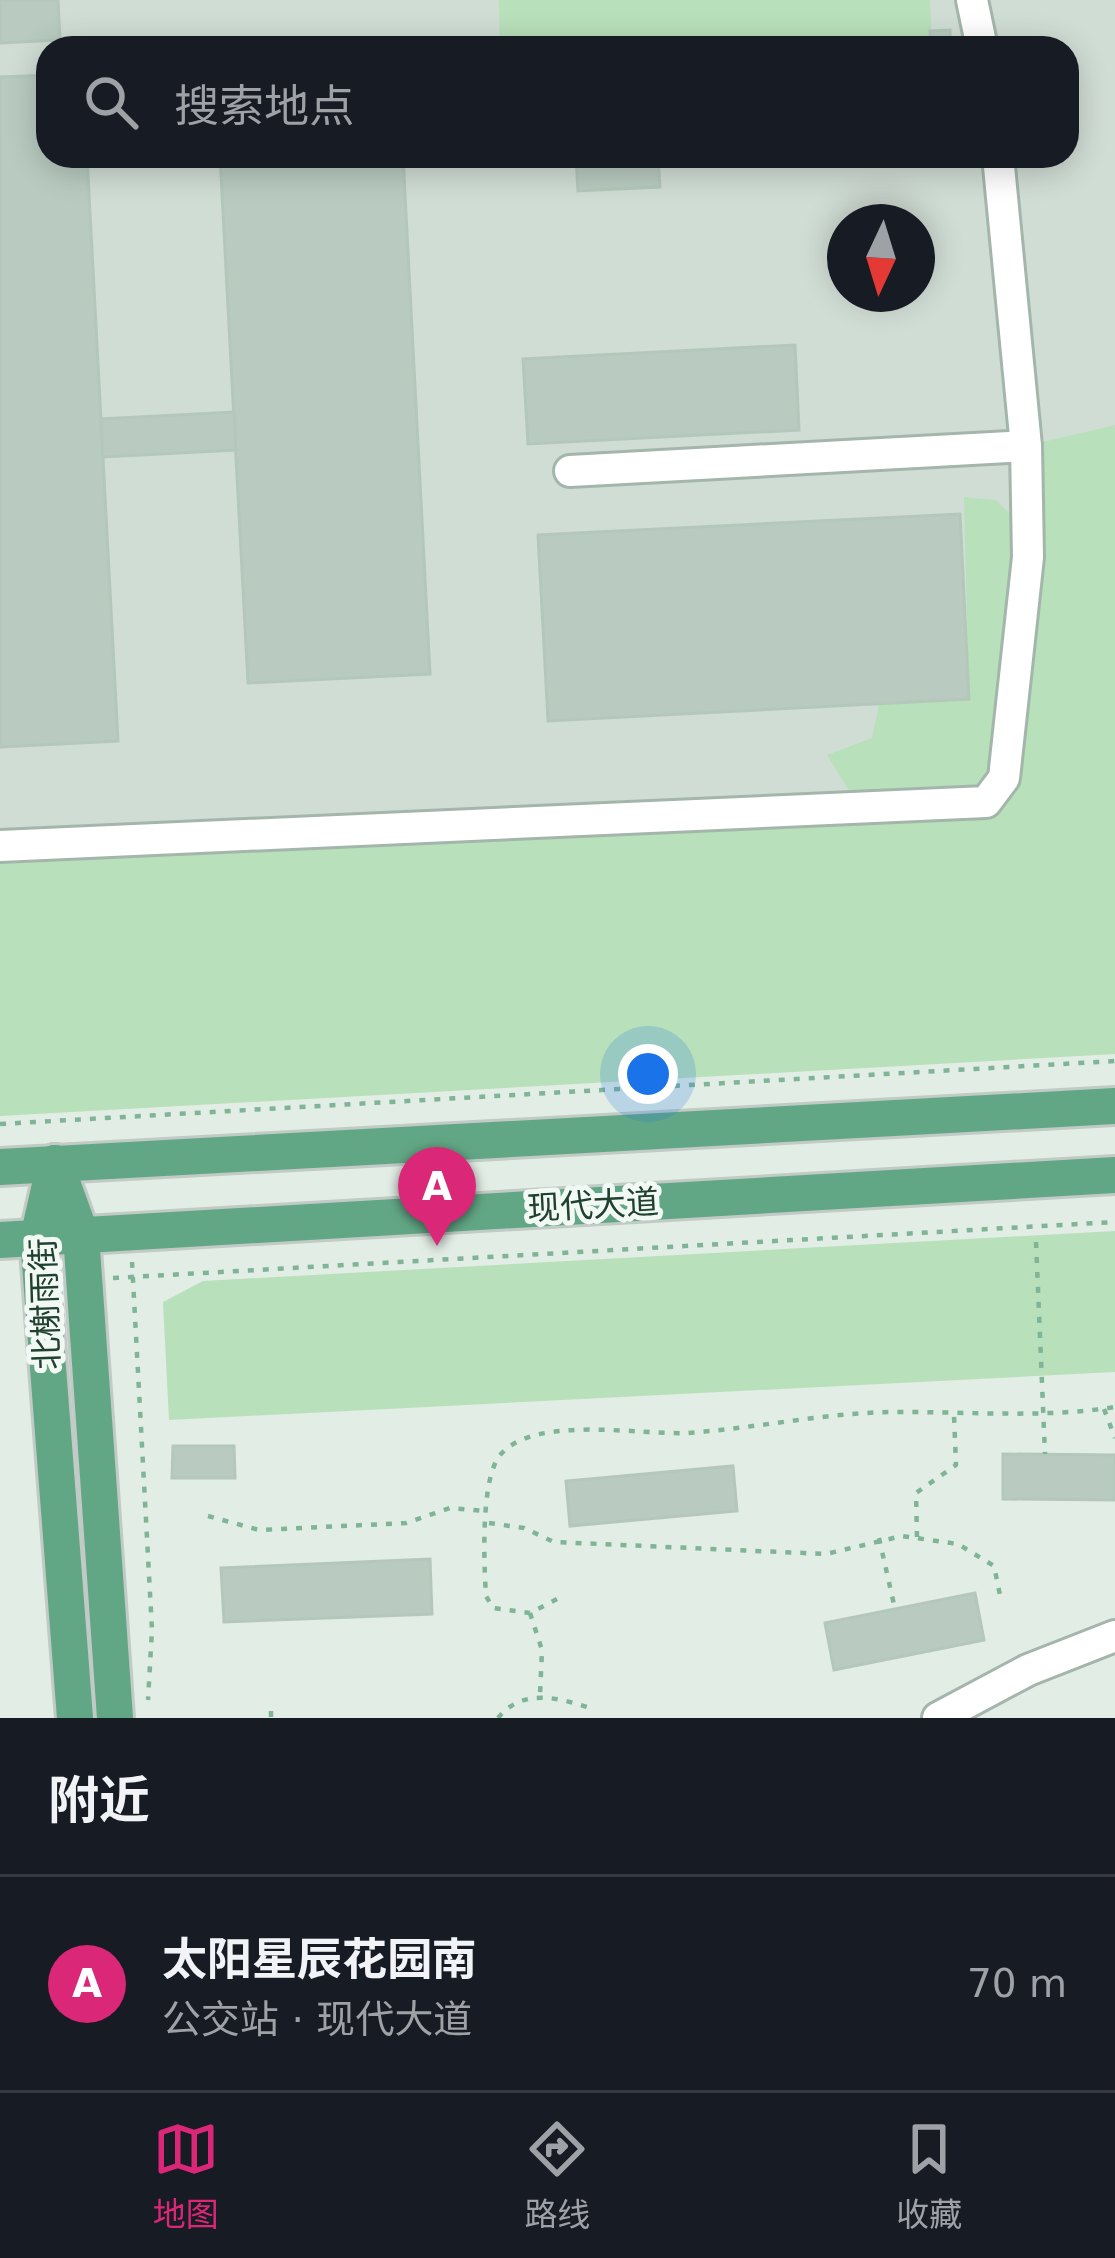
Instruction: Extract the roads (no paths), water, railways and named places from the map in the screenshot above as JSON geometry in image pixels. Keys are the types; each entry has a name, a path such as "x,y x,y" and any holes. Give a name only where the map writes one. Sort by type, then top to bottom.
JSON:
{"main road":[{"path":"0,1167 1115,1106"},
{"name":"北榭雨街","path":"55,1163 81,1234 86,1279 115,1718"},
{"name":"北榭雨街","path":"55,1163 38,1238 75,1718"},
{"name":"现代大道","path":"0,1240 1115,1175"}],"street":[{"path":"972,0 980,36"},
{"path":"0,846 986,802 1004,778 1028,557 1026,446 999,168"},
{"path":"570,471 1026,446"},
{"path":"938,1718 1028,1670 1115,1636"}],"place":[{"name":"太阳星辰花园南","path":"437,1246"}]}
